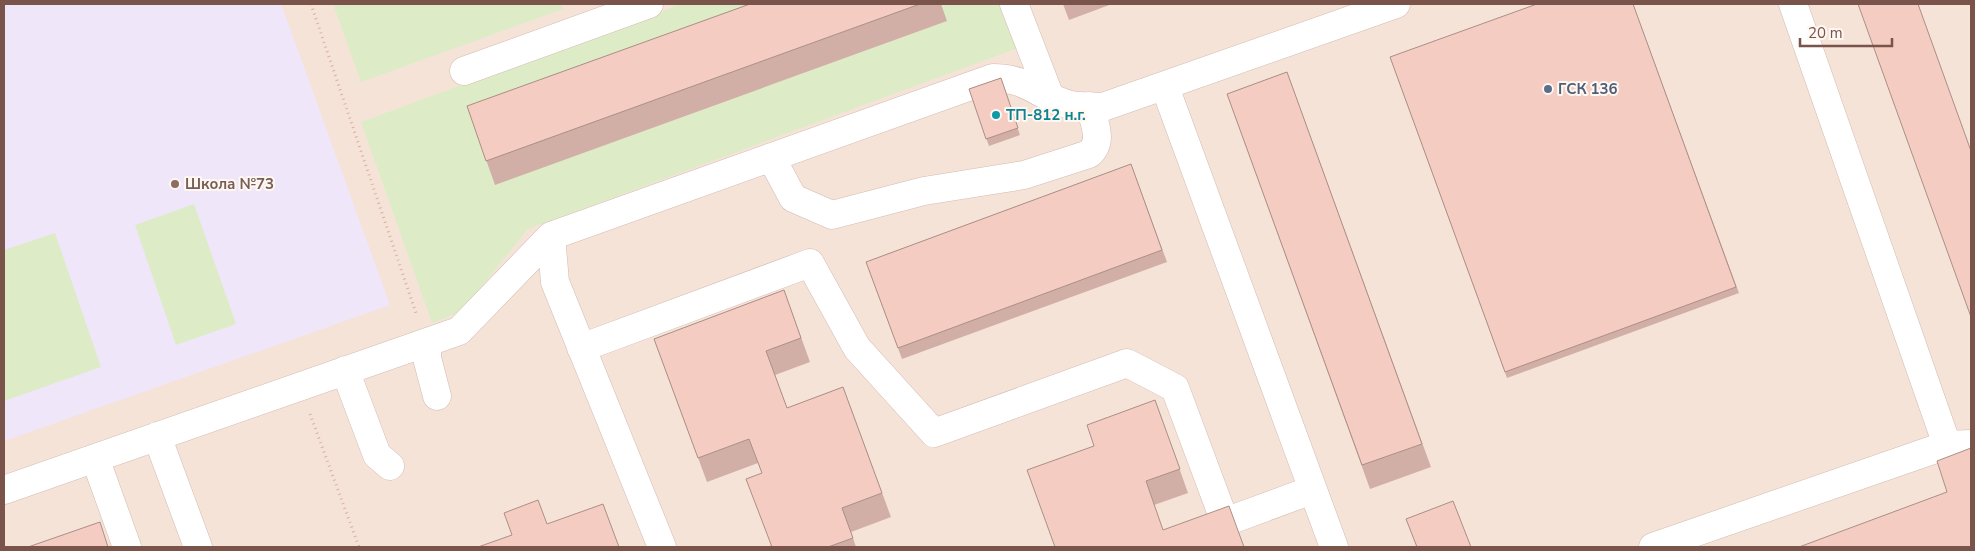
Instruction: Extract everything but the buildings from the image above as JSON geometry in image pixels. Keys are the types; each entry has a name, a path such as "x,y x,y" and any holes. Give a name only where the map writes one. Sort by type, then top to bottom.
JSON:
{"lane":[{"path":"464,70 582,15 649,4"},
{"path":"1014,4 1050,97"},
{"path":"4,490 459,331 551,236 993,78 1008,78 1030,85 1050,97 1071,105 1103,107 1165,87 1396,4"},
{"path":"1652,547 1959,445 1794,4"},
{"path":"1165,87 1334,547"},
{"path":"771,157 793,198 832,215 924,191 1024,174 1089,154 1097,148 1099,140 1090,106"},
{"path":"551,236 555,282 662,547"},
{"path":"581,348 810,263 857,348 934,433 1127,364 1175,388 1225,522 1312,490"},
{"path":"427,342 427,358 437,396"},
{"path":"344,370 377,455 390,466"},
{"path":"157,436 198,547"},
{"path":"95,458 127,547"}],"path":[{"path":"311,4 427,342"},
{"path":"308,411 358,547"}],"shaded area":[{"path":"4,4 1971,4 1971,547 4,547"},
{"name":"Школа №73","path":"4,4 281,4 390,305 4,441"}],"green space":[{"path":"333,4 561,4 563,9 361,82"},
{"path":"681,4 1004,4 1021,47 528,229 461,312 432,323 361,122"},
{"path":"194,204 236,324 176,345 135,225"},
{"path":"55,233 101,367 4,401 4,250"}],"place":[{"name":"ГСК 136","path":"1548,89"},
{"name":"ТП-812 н.г.","path":"996,115"},
{"name":"Школа №73","path":"175,184"}]}
